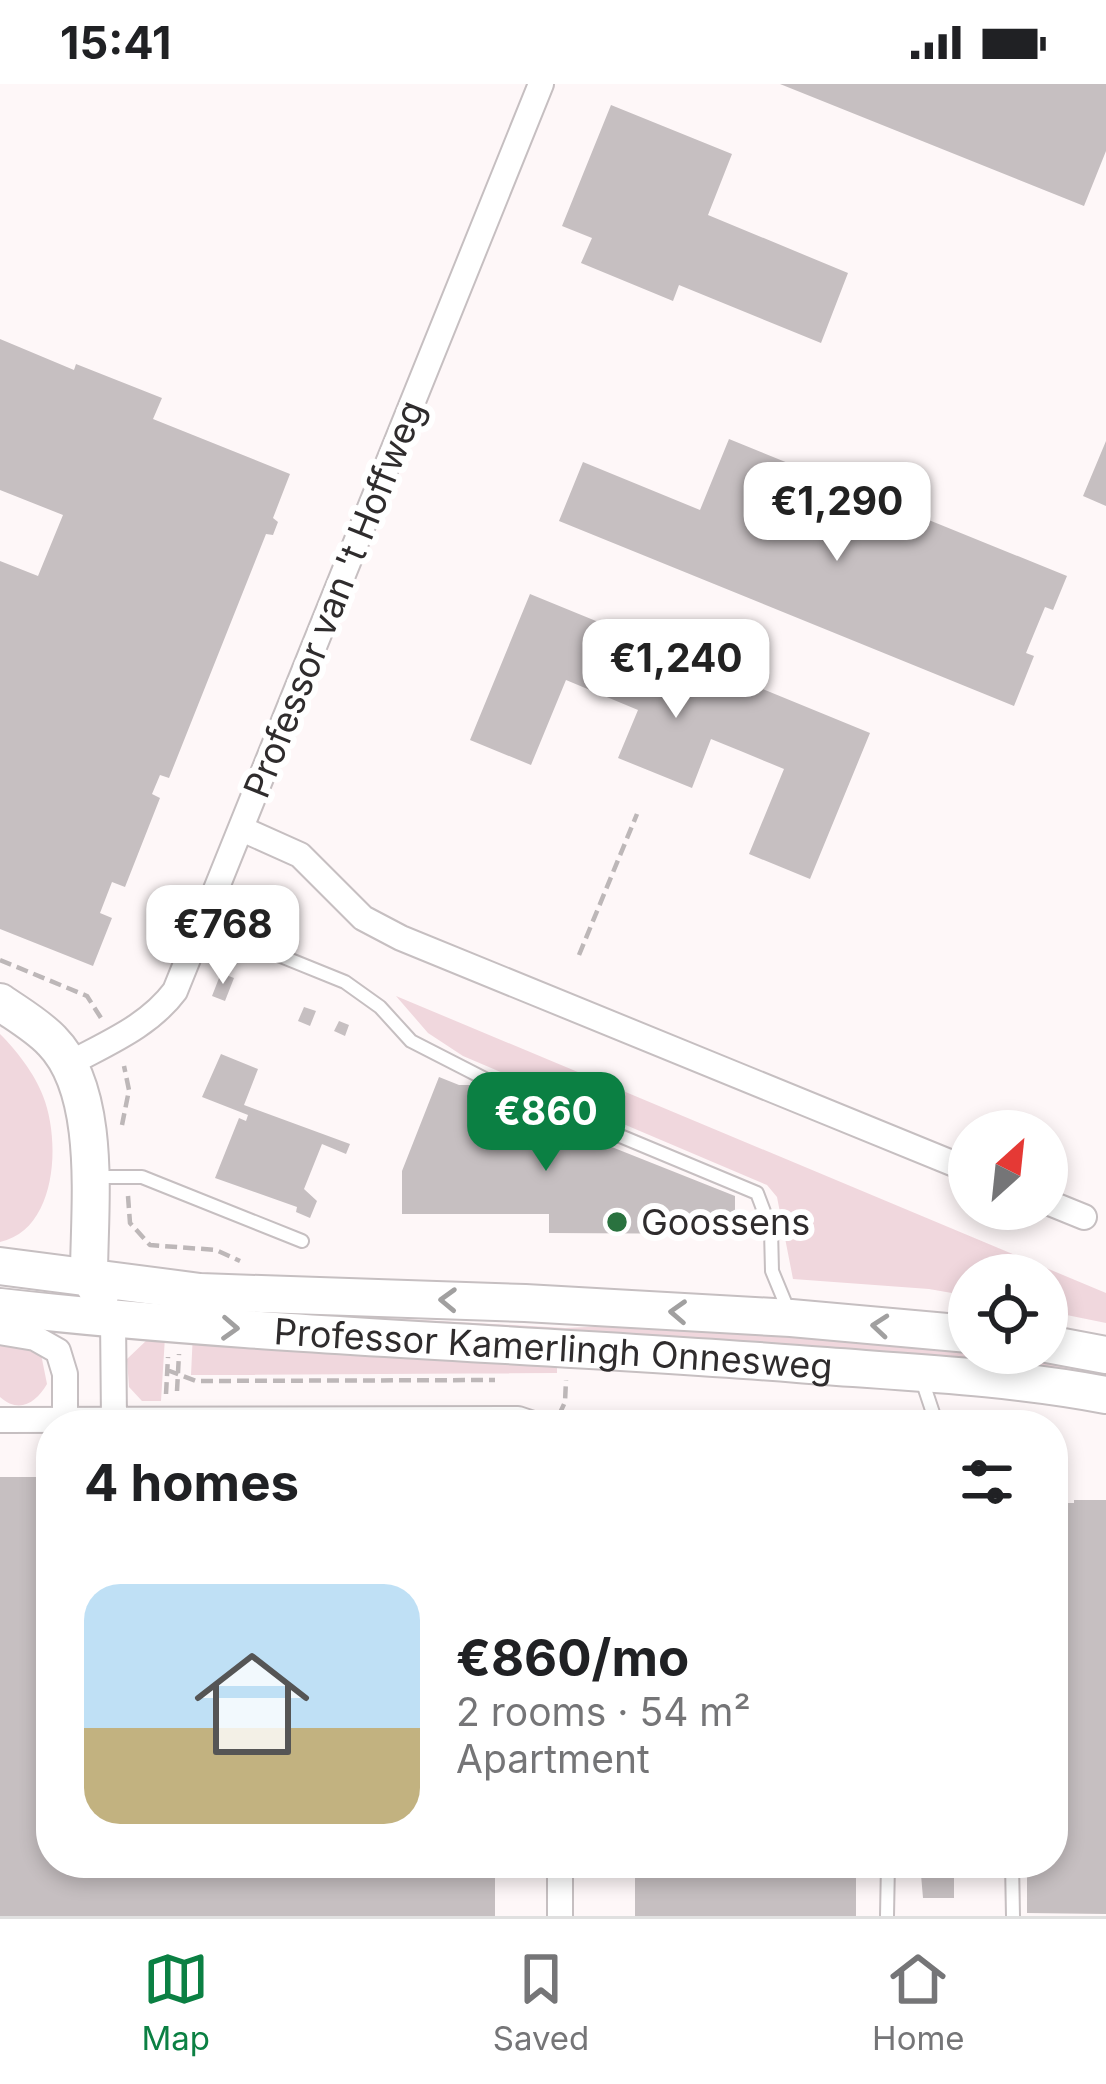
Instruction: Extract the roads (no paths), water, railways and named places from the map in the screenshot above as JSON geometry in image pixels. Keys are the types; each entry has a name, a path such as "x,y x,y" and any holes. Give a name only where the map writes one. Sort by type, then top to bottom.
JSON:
{"main road":[{"path":"0,1002 52,1041 68,1064 85,1110 88,1276 113,1319"},
{"name":"Professor Kamerlingh Onnesweg","path":"0,1265 200,1292 524,1303 948,1332"},
{"path":"60,1313 88,1276"},
{"name":"Professor Kamerlingh Onnesweg","path":"0,1306 113,1319 920,1373 1106,1395"},
{"path":"1068,1348 1106,1355"}],"street":[{"name":"Professor van 't Hoffweg","path":"68,1064 134,1030 175,991 541,84"},
{"path":"242,829 301,855 362,918 401,938 948,1161"},
{"path":"1068,1211 1084,1217"},
{"path":"113,1319 114,1410"},
{"path":"0,1332 35,1338 58,1352 65,1374 65,1410"},
{"path":"0,1420 36,1420"},
{"path":"560,1878 560,1916"}],"lane":[{"path":"204,925 344,982 380,1007 411,1041 493,1083 757,1193 771,1230 772,1271 791,1318"},
{"path":"88,1177 142,1177 302,1241"},
{"path":"920,1373 933,1410"},
{"path":"887,1916 888,1878"},
{"path":"1012,1878 1013,1916"}],"place":[{"name":"Goossens","path":"617,1222"}]}
